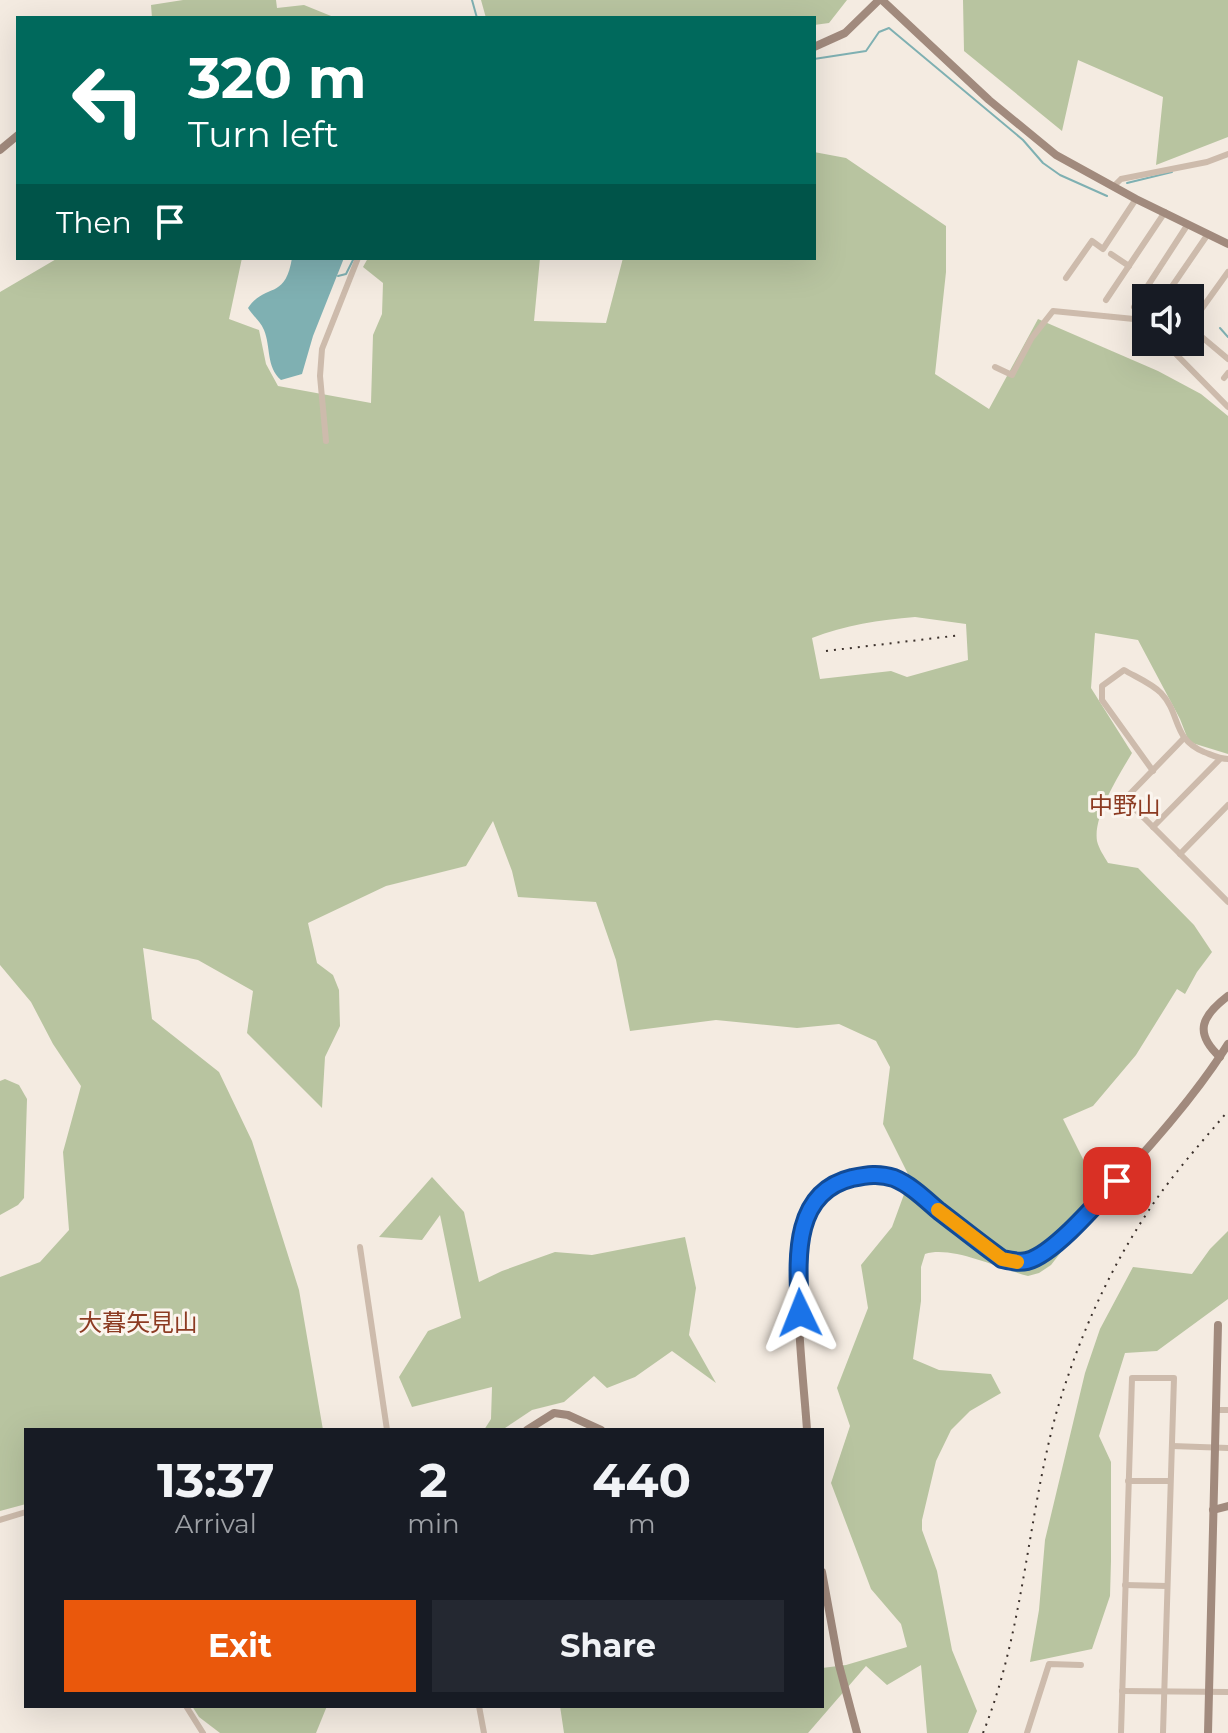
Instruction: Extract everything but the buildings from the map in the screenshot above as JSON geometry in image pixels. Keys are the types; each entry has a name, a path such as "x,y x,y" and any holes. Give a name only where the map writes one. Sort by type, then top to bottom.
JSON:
{"street":[{"path":"816,46 845,33 880,0 989,100 1056,155 1228,244"},
{"path":"0,150 16,137"},
{"path":"1113,187 1121,179 1207,162 1228,154"},
{"path":"1066,278 1092,241 1103,249 1136,199"},
{"path":"1106,300 1165,212"},
{"path":"1149,284 1188,224"},
{"path":"1174,284 1208,234"},
{"path":"1111,254 1129,266"},
{"path":"326,441 320,376 322,349 357,260"},
{"path":"1204,306 1228,272"},
{"path":"995,367 1012,375 1031,339 1053,311 1132,319"},
{"path":"1204,338 1228,359"},
{"path":"1178,356 1228,407"},
{"path":"1153,771 1102,700 1102,686 1124,670 1161,693 1184,738 1193,748 1224,759 1153,827"},
{"path":"1184,738 1125,799 1226,897"},
{"path":"1180,854 1228,805"},
{"path":"1220,1057 1206,1044 1203,1032 1208,1015 1228,996"},
{"path":"807,1428 798,1283 800,1237 814,1201 830,1187 846,1180 874,1174 896,1179 1002,1259 1030,1261 1044,1253 1100,1200 1158,1134 1228,1044"},
{"path":"360,1247 387,1428"},
{"path":"1208,1733 1218,1325 1228,1325"},
{"path":"1217,1369 1228,1368"},
{"path":"1121,1733 1132,1378 1174,1378 1163,1733"},
{"path":"1217,1410 1228,1410"},
{"path":"530,1428 554,1413 568,1415 597,1428"},
{"path":"1172,1446 1228,1448"},
{"path":"1128,1481 1170,1481"},
{"path":"1213,1510 1228,1506"},
{"path":"0,1520 24,1513"},
{"path":"824,1583 839,1665 857,1733"},
{"path":"1125,1585 1167,1586"},
{"path":"1027,1733 1049,1664 1081,1665"},
{"path":"1122,1691 1228,1692"},
{"path":"187,1708 203,1733"},
{"path":"479,1708 484,1733"}],"green space":[{"path":"183,0 276,0 277,8 304,5 331,16 152,16 151,5"},
{"path":"481,0 847,0 829,23 816,25 816,16 485,16"},
{"path":"963,0 1228,0 1228,137 1156,165 1163,97 1078,60 1062,131 964,51"},
{"path":"816,152 846,158 946,226 946,272 935,374 989,409 1038,319 1158,371 1201,394 1228,416 1228,754 1189,742 1138,640 1095,633 1091,688 1132,753 1103,808 1097,831 1099,847 1108,863 1138,868 1194,925 1212,952 1185,994 1177,989 1136,1055 1093,1106 1063,1119 1089,1171 1085,1221 1051,1265 1028,1276 962,1255 936,1252 925,1254 921,1267 921,1301 913,1359 939,1370 991,1374 1001,1393 970,1411 951,1430 936,1461 922,1520 922,1530 937,1571 952,1650 977,1711 968,1733 927,1733 921,1665 887,1685 866,1666 808,1733 564,1733 560,1708 824,1708 824,1668 846,1665 907,1647 901,1624 871,1589 831,1483 850,1426 837,1388 868,1308 861,1265 892,1227 910,1178 883,1124 890,1067 876,1041 839,1024 797,1028 716,1020 630,1031 616,960 596,902 518,897 512,871 493,821 466,866 386,886 308,923 317,963 333,975 339,990 340,1026 325,1057 322,1108 247,1033 253,991 198,960 143,948 152,1019 219,1072 252,1141 299,1290 323,1428 24,1428 24,1505 0,1511 0,1277 40,1262 69,1230 63,1152 81,1086 53,1044 31,1002 0,965 0,292 55,260 242,260 229,319 259,330 266,364 278,386 371,403 373,335 382,314 383,283 363,267 367,260 540,260 534,321 606,323 622,260 816,260","holes":["915,617 966,624 968,660 907,677 891,671 820,679 812,638 862,624"]},
{"path":"5,1079 19,1085 27,1099 24,1198 0,1215 0,1081"},
{"path":"432,1177 464,1212 479,1282 555,1252 592,1255 685,1237 696,1288 689,1335 716,1383 672,1351 635,1377 607,1388 594,1376 564,1402 532,1410 505,1428 485,1428 491,1419 492,1387 412,1407 399,1377 428,1331 461,1318 440,1215 422,1240 379,1237"},
{"path":"1228,1231 1228,1299 1157,1351 1125,1353 1099,1436 1111,1462 1110,1596 1092,1649 1030,1662 1039,1610 1045,1540 1085,1373 1100,1329 1133,1267 1192,1274"},
{"path":"193,1708 326,1708 316,1733 220,1733 199,1717"}],"water":[{"path":"292,260 343,260 313,336 302,374 281,380 271,363 264,330 248,308 261,295 280,286"}],"waterway":[{"path":"472,0 476,16"},
{"path":"816,59 866,51 879,32 889,28 1023,140 1043,163 1060,175 1107,196"},
{"path":"1127,183 1172,172"},
{"path":"338,276 346,274 353,260"},
{"path":"1220,328 1228,337"}],"railway":[{"path":"826,651 961,635"},
{"path":"983,1733 1008,1655 1046,1454 1073,1361 1107,1283 1134,1234 1177,1172 1228,1111"}],"slow traffic":[{"path":"938,1210 1002,1259 1017,1262"}],"district":[{"name":"中野山","path":"1125,805"},
{"name":"大暮矢見山","path":"138,1322"}],"route":[{"path":"800,1313 800,1237 805,1218 814,1201 830,1187 846,1180 874,1174 896,1179 1002,1259 1015,1262 1030,1261 1044,1253 1117,1181"}]}
